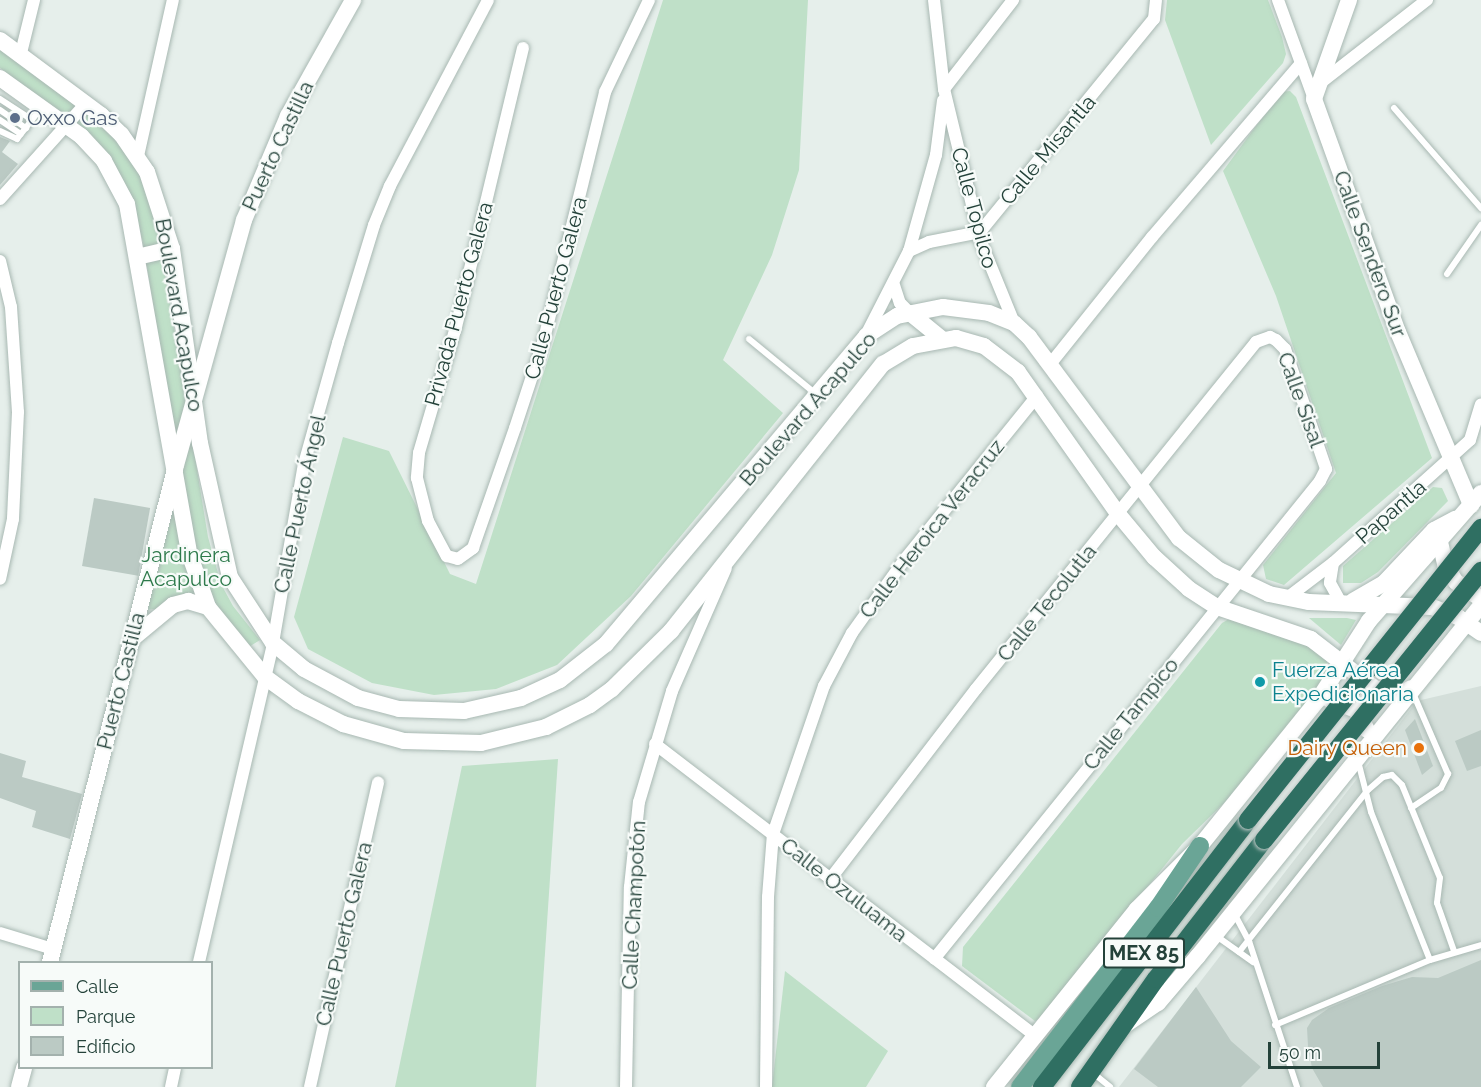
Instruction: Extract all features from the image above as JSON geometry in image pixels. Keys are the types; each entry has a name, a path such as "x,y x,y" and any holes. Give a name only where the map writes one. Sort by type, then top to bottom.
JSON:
{"highway":[{"name":"MEX 85","path":"1042,1087 1248,820 1481,528"},
{"name":"MEX 85","path":"1080,1087 1119,1029 1264,840 1481,571"}],"main road":[{"name":"Puerto Castilla","path":"51,956 175,469 256,184 288,116 353,0"},
{"path":"1316,92 1349,0"},
{"name":"Boulevard Acapulco","path":"0,40 20,57 86,103 113,127 138,156 160,203 172,249 195,401 225,563 242,600 273,643 304,669 341,690 377,704 442,712 485,708 560,680 606,644 866,336 883,323 910,313 958,307 1014,322"},
{"name":"Boulevard Acapulco","path":"0,78 37,114 67,124 94,149 120,188 131,220 189,553 208,607 265,677 298,701 343,724 404,741 481,743 522,735 570,716 612,689 670,631 729,560 883,364 913,345 942,339 970,340 984,346 1018,372 1119,515 1172,574 1217,608 1311,639 1342,664"},
{"name":"Calle Sendero Sur","path":"1316,92 1398,332 1449,460 1476,499"},
{"path":"137,257 172,249"},
{"path":"910,313 942,339"},
{"path":"1014,322 1051,363 1179,538 1242,583 1287,598 1345,603 1417,605 1446,611 1467,622 1481,633"},
{"path":"1020,1087 1158,908 1200,846 1318,700 1359,634 1476,499"},
{"path":"1345,603 1384,584 1434,530 1459,518"},
{"path":"1440,542 1445,564 1456,582 1481,599"},
{"path":"132,639 173,605 188,602 208,607"},
{"path":"1417,605 1449,642"},
{"path":"1119,1029 1158,1003 1411,688 1481,605"},
{"path":"1342,664 1376,689 1395,693 1411,688"},
{"path":"1318,700 1337,700 1356,710 1365,722 1369,743"},
{"path":"994,1087 1137,909 1200,846"},
{"path":"19,1087 24,1069"}],"street":[{"path":"20,57 34,0"},
{"path":"138,156 173,0"},
{"name":"Calle Puerto Ángel","path":"199,961 273,643 304,464 374,225 421,123 488,0"},
{"name":"Calle Puerto Galera","path":"447,556 458,559 465,556 479,533 543,343 605,92 649,0"},
{"name":"Calle Topilco","path":"934,0 944,89 987,263 1014,322"},
{"path":"944,89 1013,0"},
{"name":"Calle Sendero Sur","path":"1278,0 1301,63 1316,92"},
{"path":"1316,92 1427,0"},
{"name":"Calle Misantla","path":"980,232 1105,82 1154,19 1157,4"},
{"name":"Privada Puerto Galera","path":"447,556 421,501 418,453 456,327 523,48"},
{"path":"1051,363 1152,237 1301,63"},
{"name":"Calle Topilco","path":"866,336 894,285 909,251 936,155 944,89"},
{"path":"0,199 86,103"},
{"path":"909,251 929,242 980,232"},
{"path":"0,261 11,307 18,412 13,519 0,575"},
{"path":"894,285 900,303 910,313"},
{"name":"Calle Sisal","path":"1269,336 1285,349 1326,469"},
{"name":"Calle Tecolutla","path":"831,878 976,689 1119,515 1139,484 1256,342 1269,336"},
{"name":"Calle Heroica Veracruz","path":"766,1087 768,897 773,834 824,686 852,633 905,559 1037,396"},
{"name":"Papantla","path":"1287,598 1333,563 1470,440 1481,405"},
{"name":"Calle Tampico","path":"934,959 1217,608 1242,583 1311,495 1326,469"},
{"name":"Calle Champotón","path":"626,1087 630,887 639,802 672,692 729,560"},
{"path":"1333,563 1332,590 1345,603"},
{"name":"Calle Ozuluama","path":"655,744 1035,1035"},
{"name":"Calle Puerto Galera","path":"310,1087 378,782"},
{"path":"0,933 51,956"},
{"path":"171,1087 175,1069"}],"lane":[{"path":"0,99 37,114 14,140 0,131"},
{"path":"1394,108 1481,208"},
{"path":"0,110 24,131"},
{"path":"0,120 24,131"},
{"path":"1447,274 1481,225"},
{"path":"749,339 816,394"},
{"path":"1411,688 1448,774 1441,788 1411,808"},
{"path":"1357,757 1368,790 1371,812 1431,960"},
{"path":"1239,952 1368,790 1392,775 1398,779 1440,878 1437,903 1454,951"},
{"path":"1233,912 1249,940 1254,962 1296,1087"},
{"path":"1215,934 1254,962"},
{"path":"1275,1025 1454,951 1481,945"},
{"path":"1090,1071 1110,1087"}],"shaded area":[{"path":"1481,686 1481,1087 1119,1087 1417,701"}],"green space":[{"path":"663,0 808,0 799,170 772,255 723,360 783,413 631,596 557,665 496,689 434,695 372,683 308,649 294,617 343,437 389,451 450,574 476,584"},
{"path":"1167,0 1268,0 1282,37 1286,54 1283,63 1211,145 1165,20"},
{"name":"Jardinera Acapulco","path":"0,47 110,132 136,166 155,213 208,537 221,584 233,606 260,640 247,648 212,604 144,610 181,476 143,242 127,189 23,85 0,68"},
{"path":"1290,91 1296,97 1432,458 1284,585 1266,579 1263,565 1336,473 1276,296 1223,171 1281,92"},
{"path":"1433,487 1442,488 1448,501 1378,572 1361,583 1343,583 1343,566"},
{"path":"1309,618 1347,618 1356,620 1341,645"},
{"path":"1229,619 1320,650 1327,662 1327,673 1263,765 1182,844 1043,1017 1035,1021 962,966 963,947 1222,623"},
{"path":"558,759 536,1087 395,1087 462,766"},
{"path":"785,971 888,1051 866,1087 772,1087"}],"building":[{"path":"0,137 10,141 2,152 18,164 0,185"},
{"path":"94,498 150,508 138,576 82,566"},
{"name":"Dairy Queen","path":"1415,719 1433,766 1422,775 1405,730"},
{"path":"1481,730 1481,766 1467,771 1455,741"},
{"path":"0,753 26,761 22,777 82,794 70,839 32,827 36,811 0,798"},
{"path":"1481,960 1481,1087 1323,1087 1312,1068 1308,1046 1307,1028 1312,1020 1329,1008 1382,986 1412,977 1438,978"},
{"path":"1196,987 1231,1041 1261,1067 1241,1087 1158,1087 1134,1069"}],"place":[{"name":"Oxxo Gas","path":"15,118"},
{"name":"Fuerza Aérea Expedicionaria","path":"1260,682"},
{"name":"Dairy Queen","path":"1419,748"}]}
